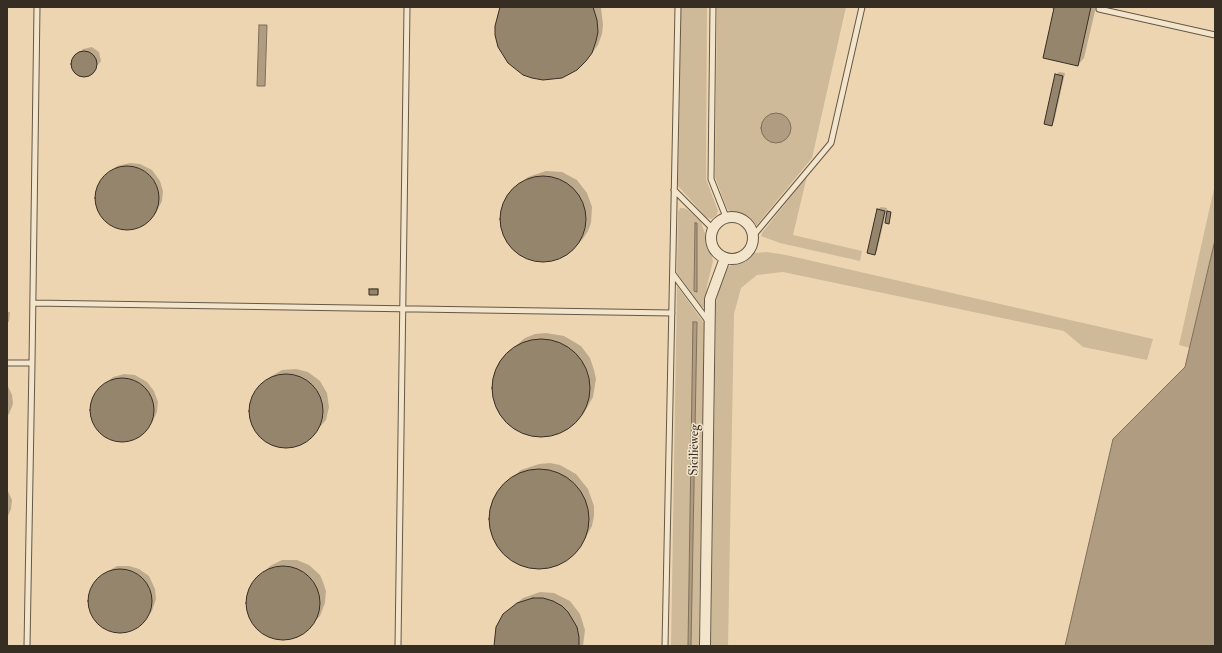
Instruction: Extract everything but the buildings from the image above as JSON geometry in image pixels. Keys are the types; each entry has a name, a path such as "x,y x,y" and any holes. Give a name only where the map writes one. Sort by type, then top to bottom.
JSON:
{"street":[{"path":"726,217 744,220 751,230 752,236 752,243 745,254 732,259 725,258 712,246 712,229 720,220 726,217"},
{"name":"Siciliëweg","path":"705,646 710,298 725,258"}],"lane":[{"path":"27,646 37,7"},
{"path":"398,646 408,7"},
{"path":"665,646 678,7"},
{"path":"713,7 711,179 726,217"},
{"path":"752,236 831,144 862,7"},
{"path":"1098,9 1215,35"},
{"path":"674,190 712,229"},
{"path":"673,274 710,324"},
{"path":"33,303 672,313"},
{"path":"7,363 32,363"}],"shaded area":[{"path":"681,7 707,7 706,179 718,211 716,216 711,219 706,217 678,186"},
{"path":"717,7 846,7 812,158 756,226 743,214 731,212 727,209 715,177"},
{"path":"259,25 267,25 265,86 257,86"},
{"path":"776,113 786,118 791,128 786,138 776,143 766,138 761,128 766,118"},
{"path":"807,176 793,235 862,251 860,261 780,243 761,236"},
{"path":"1215,184 1215,241 1190,348 1179,345"},
{"path":"680,208 684,208 701,222 705,234 707,249 711,254 713,261 707,286 705,307 702,307 677,273 678,212","holes":["697,223 697,291 694,291 695,224"]},
{"path":"695,223 697,223 697,292 694,291"},
{"path":"1215,240 1215,646 1065,646 1113,439 1185,367"},
{"path":"767,252 786,255 1153,339 1147,360 1083,347 1064,331 783,272 757,275 741,288 734,314 728,646 711,646 717,292 728,267 754,253"},
{"path":"677,286 704,323 699,646 691,646 697,322 694,322 688,646 671,646"},
{"path":"693,322 697,322 691,646 688,646"}]}
